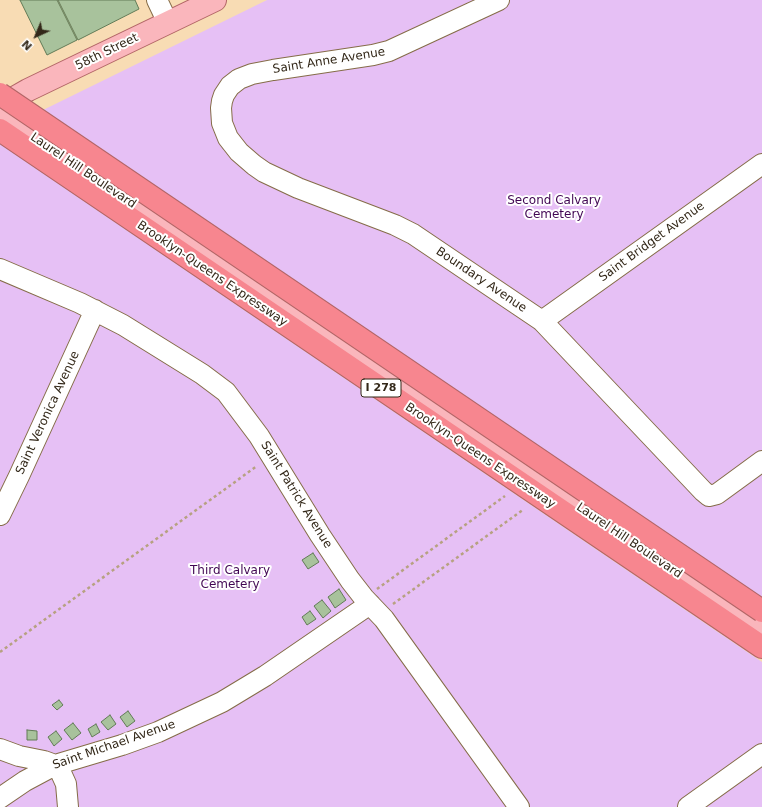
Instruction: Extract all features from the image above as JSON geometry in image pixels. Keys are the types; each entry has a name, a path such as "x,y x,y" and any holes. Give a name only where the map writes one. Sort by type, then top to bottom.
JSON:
{"highway":[{"name":"I 278","path":"0,94 762,611"},
{"name":"Brooklyn-Queens Expressway","path":"0,130 762,647"}],"main road":[{"name":"58th Street","path":"0,106 28,90 215,0"},
{"name":"Laurel Hill Boulevard","path":"0,114 762,631"}],"street":[{"path":"157,0 168,23"},
{"name":"Saint Anne Avenue","path":"221,116 224,95 234,82 245,77 272,70 374,55 389,51 499,0"},
{"name":"Boundary Avenue","path":"221,116 225,131 232,145 254,165 287,183 395,225 413,234 542,321 709,496 717,494 762,461"},
{"name":"Saint Bridget Avenue","path":"542,321 762,164"},
{"name":"Saint Patrick Avenue","path":"0,269 95,310 141,336 202,374 226,392 242,411 272,455 320,535 350,580 371,605 519,807"},
{"name":"Saint Veronica Avenue","path":"0,515 95,310"},
{"name":"Saint Michael Avenue","path":"0,798 25,781 55,765 122,745 158,732 222,702 265,676 371,605"},
{"path":"0,749 19,756 44,761 55,765 66,784 68,807"},
{"path":"688,807 762,754"}],"path":[{"path":"0,652 272,455"},
{"path":"371,605 505,496"},
{"path":"371,605 524,509"}],"green space":[{"name":"Second Calvary Cemetery","path":"267,0 762,0 762,602 39,112"},
{"name":"Third Calvary Cemetery","path":"0,144 762,662 762,807 0,807"}],"building":[{"path":"20,0 57,0 77,40 47,55"},
{"path":"58,0 135,0 139,9 78,40"},
{"path":"313,553 319,562 308,569 302,560"},
{"path":"339,589 346,600 335,608 328,597"},
{"path":"322,600 331,611 323,618 314,606"},
{"path":"310,611 316,619 307,625 302,617"},
{"path":"59,700 63,705 57,710 52,705"},
{"path":"128,711 135,721 127,727 120,717"},
{"path":"110,715 116,724 108,730 101,722"},
{"path":"73,723 81,733 72,740 64,730"},
{"path":"96,724 100,732 92,737 88,729"},
{"path":"27,730 37,731 37,740 27,740"},
{"path":"56,731 62,739 54,746 48,737"}]}
